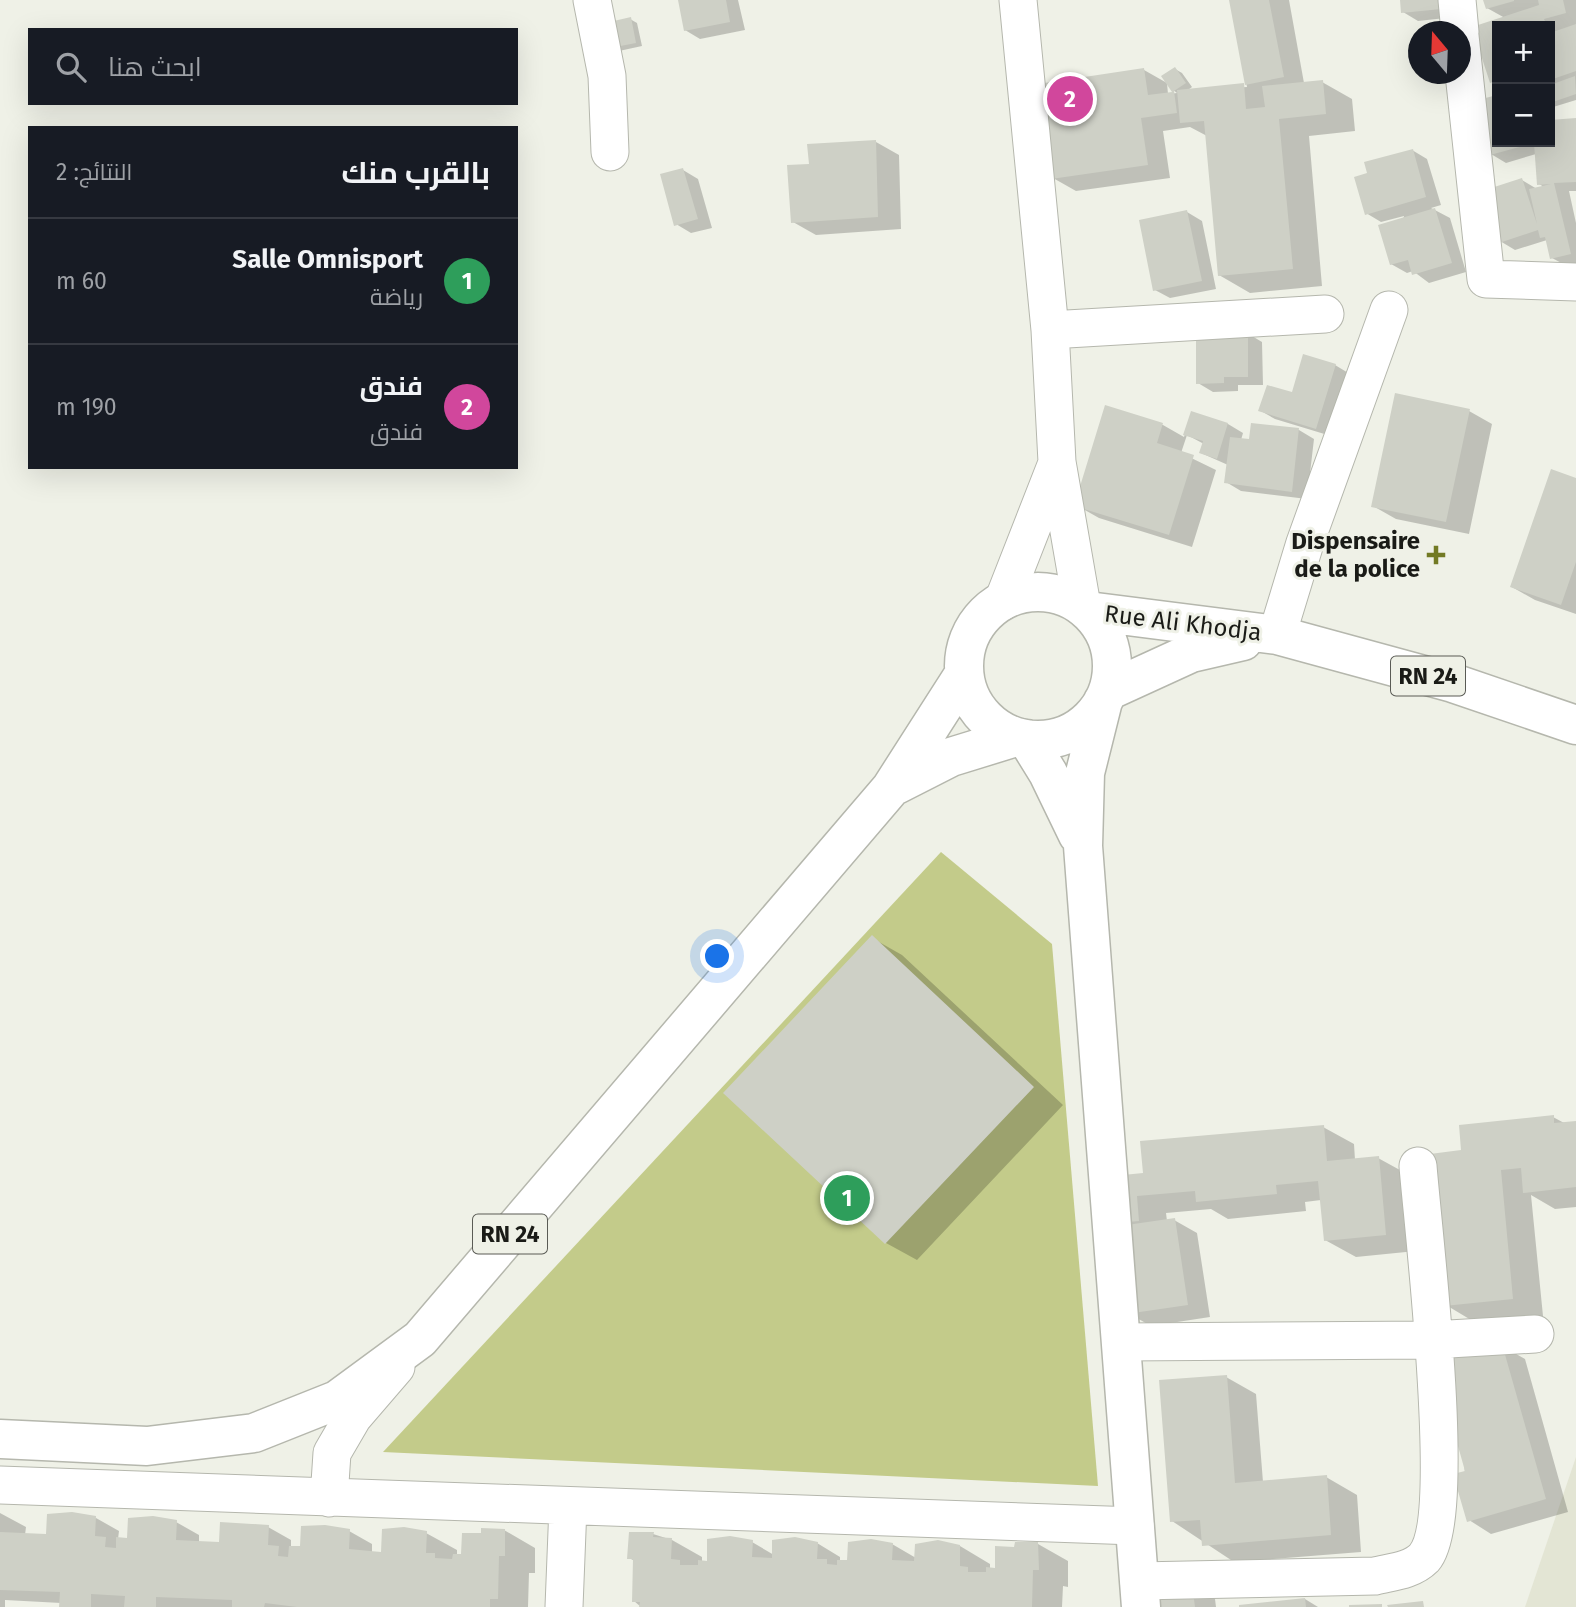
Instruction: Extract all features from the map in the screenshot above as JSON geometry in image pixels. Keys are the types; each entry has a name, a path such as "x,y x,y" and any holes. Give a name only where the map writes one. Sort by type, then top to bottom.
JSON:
{"main road":[{"path":"1105,696 1089,719 1071,732 1049,739 1021,738 997,727 981,713 969,695 964,674 965,652 972,631 985,614 1003,601 1023,593 1043,592 1064,596 1085,609 1107,639 1112,656 1105,696 1085,773 1083,846 1140,1594"},
{"name":"Rue Ali Khodja","path":"1085,609 1277,635 1453,682 1576,725"},
{"name":"Rue Ali Khodja","path":"1105,696 1191,653 1277,635"},
{"name":"RN 24","path":"0,1439 147,1446 254,1433 337,1400 420,1339 891,788 964,674"},
{"path":"1021,738 1060,797 1083,846"},
{"name":"RN 24","path":"891,788 951,757 1021,738"}],"street":[{"path":"592,0 607,76 610,152"},
{"path":"1018,0 1050,330 1057,462 1085,609"},
{"path":"1457,0 1459,21"},
{"path":"1465,84 1486,279 1576,282"},
{"path":"1277,635 1305,543 1389,310"},
{"path":"1050,330 1325,314"},
{"path":"1003,601 1057,462"},
{"path":"1140,1594 1374,1576 1409,1569 1424,1557 1436,1531 1441,1445 1418,1166"},
{"path":"1121,1342 1432,1340 1535,1334"},
{"path":"328,1497 332,1453 353,1417 420,1339"},
{"path":"0,1485 1135,1527"},
{"path":"564,1607 568,1506"}],"shaded area":[{"path":"1576,1457 1576,1607 1525,1607"}],"green space":[{"path":"941,852 1052,944 1098,1486 383,1452"}],"building":[{"path":"678,0 726,0 730,22 684,31"},
{"path":"1229,0 1269,0 1284,77 1245,85"},
{"path":"1400,0 1440,0 1441,9 1401,13"},
{"path":"1483,0 1514,0 1514,1 1486,9"},
{"path":"1538,0 1563,0 1566,13 1544,19 1545,21 1492,21 1490,83 1472,27 1539,5"},
{"path":"631,17 636,43 610,48 605,23"},
{"path":"1576,24 1576,71 1555,78 1555,31"},
{"path":"1175,67 1186,83 1174,91 1177,113 1141,118 1148,165 1051,179 1038,84 1144,68 1148,95 1172,92 1161,76"},
{"path":"1575,76 1576,94 1555,101 1555,83"},
{"path":"1323,80 1326,114 1279,119 1293,269 1218,276 1204,121 1180,123 1177,90 1244,83 1246,109 1265,107 1262,86"},
{"path":"1492,96 1492,147 1519,147 1490,155 1474,101"},
{"path":"1576,118 1576,182 1554,183 1571,254 1550,259 1545,237 1540,238 1538,230 1499,243 1482,191 1522,178 1537,224 1529,189 1551,184 1537,185 1534,147 1555,147 1555,120"},
{"path":"876,140 878,217 791,223 787,165 809,164 807,144"},
{"path":"1413,149 1426,197 1365,215 1354,177 1367,173 1364,162"},
{"path":"683,168 698,219 674,226 660,174"},
{"path":"1435,208 1452,263 1412,275 1408,260 1390,265 1378,225"},
{"path":"1187,210 1202,281 1153,291 1139,220"},
{"path":"1248,331 1248,377 1224,377 1224,383 1196,384 1196,332"},
{"path":"1303,354 1336,364 1316,429 1258,411 1267,385 1292,392"},
{"path":"1395,393 1470,409 1446,522 1371,507"},
{"path":"1105,405 1163,423 1157,443 1194,455 1169,535 1074,506"},
{"path":"1191,411 1228,423 1217,459 1199,453 1203,441 1183,435"},
{"path":"1251,423 1299,428 1292,492 1224,483 1230,437 1249,439"},
{"path":"1551,469 1576,478 1576,562 1561,605 1510,587"},
{"path":"872,935 1034,1087 885,1244 723,1093"},
{"path":"1554,1115 1554,1123 1576,1121 1576,1187 1523,1193 1521,1168 1501,1170 1513,1299 1444,1306 1430,1154 1461,1150 1459,1125"},
{"path":"1324,1125 1327,1161 1379,1156 1386,1235 1324,1241 1318,1181 1276,1185 1277,1194 1196,1202 1195,1191 1137,1196 1139,1221 1117,1223 1113,1176 1143,1173 1140,1141"},
{"path":"1175,1218 1188,1305 1126,1314 1113,1227"},
{"path":"1502,1344 1546,1499 1467,1522 1453,1474 1465,1471 1444,1396 1456,1392 1447,1360"},
{"path":"1227,1375 1235,1483 1327,1475 1331,1535 1202,1546 1200,1520 1170,1522 1159,1380"},
{"path":"72,1512 96,1516 95,1536 106,1537 105,1547 116,1548 116,1537 127,1538 128,1518 153,1516 177,1520 176,1540 219,1542 220,1522 269,1525 268,1545 279,1546 278,1556 288,1557 289,1546 300,1546 301,1526 325,1525 350,1529 349,1549 381,1552 382,1529 404,1527 427,1531 426,1553 435,1553 435,1558 452,1559 453,1554 461,1554 462,1533 481,1533 481,1528 505,1529 505,1556 499,1556 498,1599 490,1599 490,1607 297,1607 265,1603 264,1607 232,1607 232,1600 156,1597 156,1607 124,1607 125,1596 91,1594 91,1607 59,1607 60,1592 0,1590 0,1532 46,1534 47,1514"},
{"path":"629,1532 654,1532 653,1537 672,1538 671,1559 680,1560 680,1565 698,1565 698,1560 707,1561 707,1539 730,1536 753,1540 752,1557 772,1558 772,1540 795,1537 818,1542 817,1559 827,1559 827,1564 837,1565 837,1560 847,1560 848,1542 871,1539 893,1543 892,1560 914,1561 915,1544 938,1540 960,1545 960,1566 968,1567 968,1572 986,1572 986,1567 995,1568 995,1546 1014,1547 1015,1542 1038,1542 1039,1570 1033,1570 1032,1607 639,1607 640,1602 632,1602 633,1559 627,1559"},
{"path":"1192,1584 1195,1607 1152,1607 1150,1589"},
{"path":"1305,1598 1306,1607 1239,1607 1239,1605"},
{"path":"1423,1601 1424,1607 1387,1605"},
{"path":"1382,1604 1382,1607 1349,1607 1349,1605"}],"place":[{"name":"فندق","path":"1070,99"},
{"name":"Dispensaire de la police","path":"1436,555"},
{"name":"Salle Omnisport","path":"847,1198"}]}
